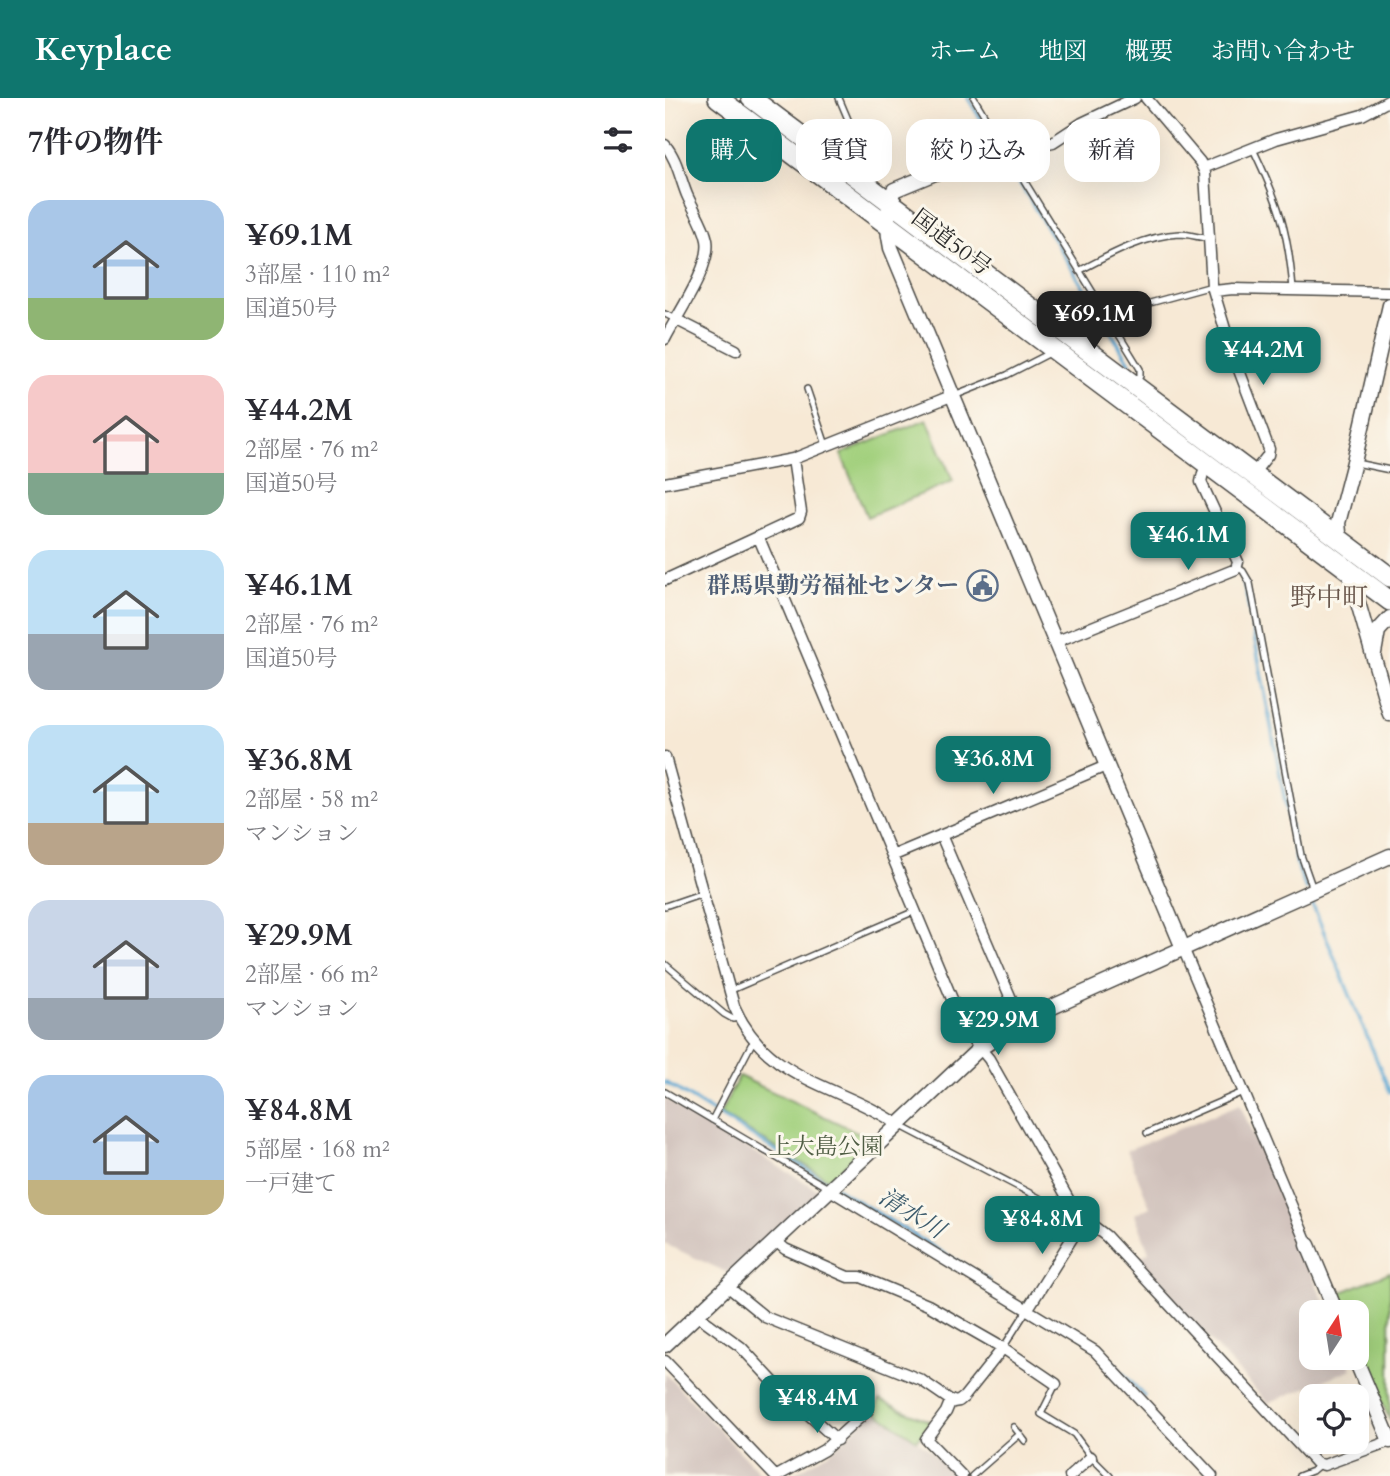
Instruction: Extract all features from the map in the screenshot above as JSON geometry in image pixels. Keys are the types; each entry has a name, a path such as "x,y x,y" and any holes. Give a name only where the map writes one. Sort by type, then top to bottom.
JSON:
{"highway":[{"name":"国道50号","path":"719,98 1390,601"},
{"name":"国道50号","path":"751,98 796,132"},
{"name":"国道50号","path":"862,182 1390,577"}],"street":[{"path":"1050,142 1135,98"},
{"path":"1146,98 1203,168 1213,289 1231,349 1269,449 1253,474"},
{"path":"1203,168 1253,147 1362,115 1390,100"},
{"path":"665,145 674,158 707,240 705,259 670,316 665,339"},
{"path":"914,182 897,188 892,193 888,225 894,259 1331,1300"},
{"path":"1213,289 1390,292"},
{"path":"1390,305 1338,523 1339,538 1390,714"},
{"path":"1056,349 1079,343 1106,315"},
{"path":"670,316 736,350"},
{"path":"665,483 793,459 951,396"},
{"path":"665,580 793,522 800,516 793,459"},
{"path":"1055,642 1237,568 1238,562 1201,482 1203,473 1210,466"},
{"path":"759,538 965,1030 989,1059 1081,1216 1106,1236 1319,1465 1390,1441 1360,1370"},
{"path":"1374,655 1378,631 1390,618"},
{"path":"665,757 729,991 739,1018 755,1041 787,1070 899,1125"},
{"path":"892,856 1107,766"},
{"path":"941,835 1021,1022"},
{"path":"665,1345 979,1049 1021,1022 1390,856"},
{"path":"830,1190 1100,1355 1212,1476"},
{"path":"1027,1310 1081,1216"},
{"path":"776,1241 785,1249 848,1277 861,1277 928,1305 1003,1348 1056,1384"},
{"path":"727,1286 765,1317 921,1380 956,1402 964,1397 1003,1348"},
{"path":"697,1315 741,1347 780,1389 837,1440"},
{"path":"665,1361 776,1476 824,1450 868,1410"},
{"path":"951,1400 946,1412 926,1439 962,1476"},
{"path":"1070,1476 1091,1458"}],"lane":[{"path":"839,98 848,119"},
{"path":"974,98 987,119"},
{"path":"1253,147 1276,197 1284,222 1293,289"},
{"path":"1025,182 1140,369 1140,376 1134,386"},
{"path":"1079,271 1159,237 1181,234 1208,238"},
{"path":"1106,315 1213,289"},
{"path":"951,396 960,395 1007,375 1056,349"},
{"path":"807,389 826,446"},
{"path":"1354,462 1390,470"},
{"path":"1237,568 1243,571 1250,583 1301,855 1313,890"},
{"path":"665,906 703,893"},
{"path":"729,991 915,912"},
{"path":"665,964 724,1014 733,1020 739,1018"},
{"path":"712,1120 755,1041"},
{"path":"1147,1133 1243,1092"},
{"path":"665,1093 830,1190"},
{"path":"899,1125 1047,1203 1072,1215 1081,1216"},
{"path":"1003,1348 1027,1310"},
{"path":"1056,1384 1041,1414 1074,1434 1091,1458 1110,1476"},
{"path":"1014,1427 1025,1440"},
{"path":"972,1476 1020,1434"},
{"path":"1299,1476 1319,1465"}],"shaded area":[{"path":"665,1099 821,1192 735,1276 665,1244"},
{"path":"1240,1104 1323,1300 1299,1300 1299,1370 1350,1370 1315,1384 1299,1384 1299,1390 1268,1403 1135,1260 1149,1252 1135,1214 1150,1207 1127,1150"},
{"path":"665,1373 763,1476 665,1476"},
{"path":"874,1411 930,1450 954,1476 790,1476 832,1451"}],"green space":[{"path":"927,419 953,481 867,517 841,454"},
{"name":"上大島公園","path":"739,1076 872,1139 830,1180 720,1114"},
{"path":"1390,1272 1390,1421 1369,1370 1369,1300 1340,1300 1337,1294"},
{"path":"880,1400 931,1422 917,1440 874,1411"}],"waterway":[{"path":"968,98 981,119"},
{"path":"1019,182 1130,363"},
{"path":"1242,580 1297,865 1306,889"},
{"path":"1309,896 1390,1092"},
{"name":"清水川","path":"665,1082 830,1184"},
{"name":"清水川","path":"836,1188 988,1280"},
{"name":"清水川","path":"1102,1351 1144,1396"}],"place":[{"name":"群馬県勤労福祉センター","path":"982,585"}],"district":[{"name":"野中町","path":"1329,597"}]}
